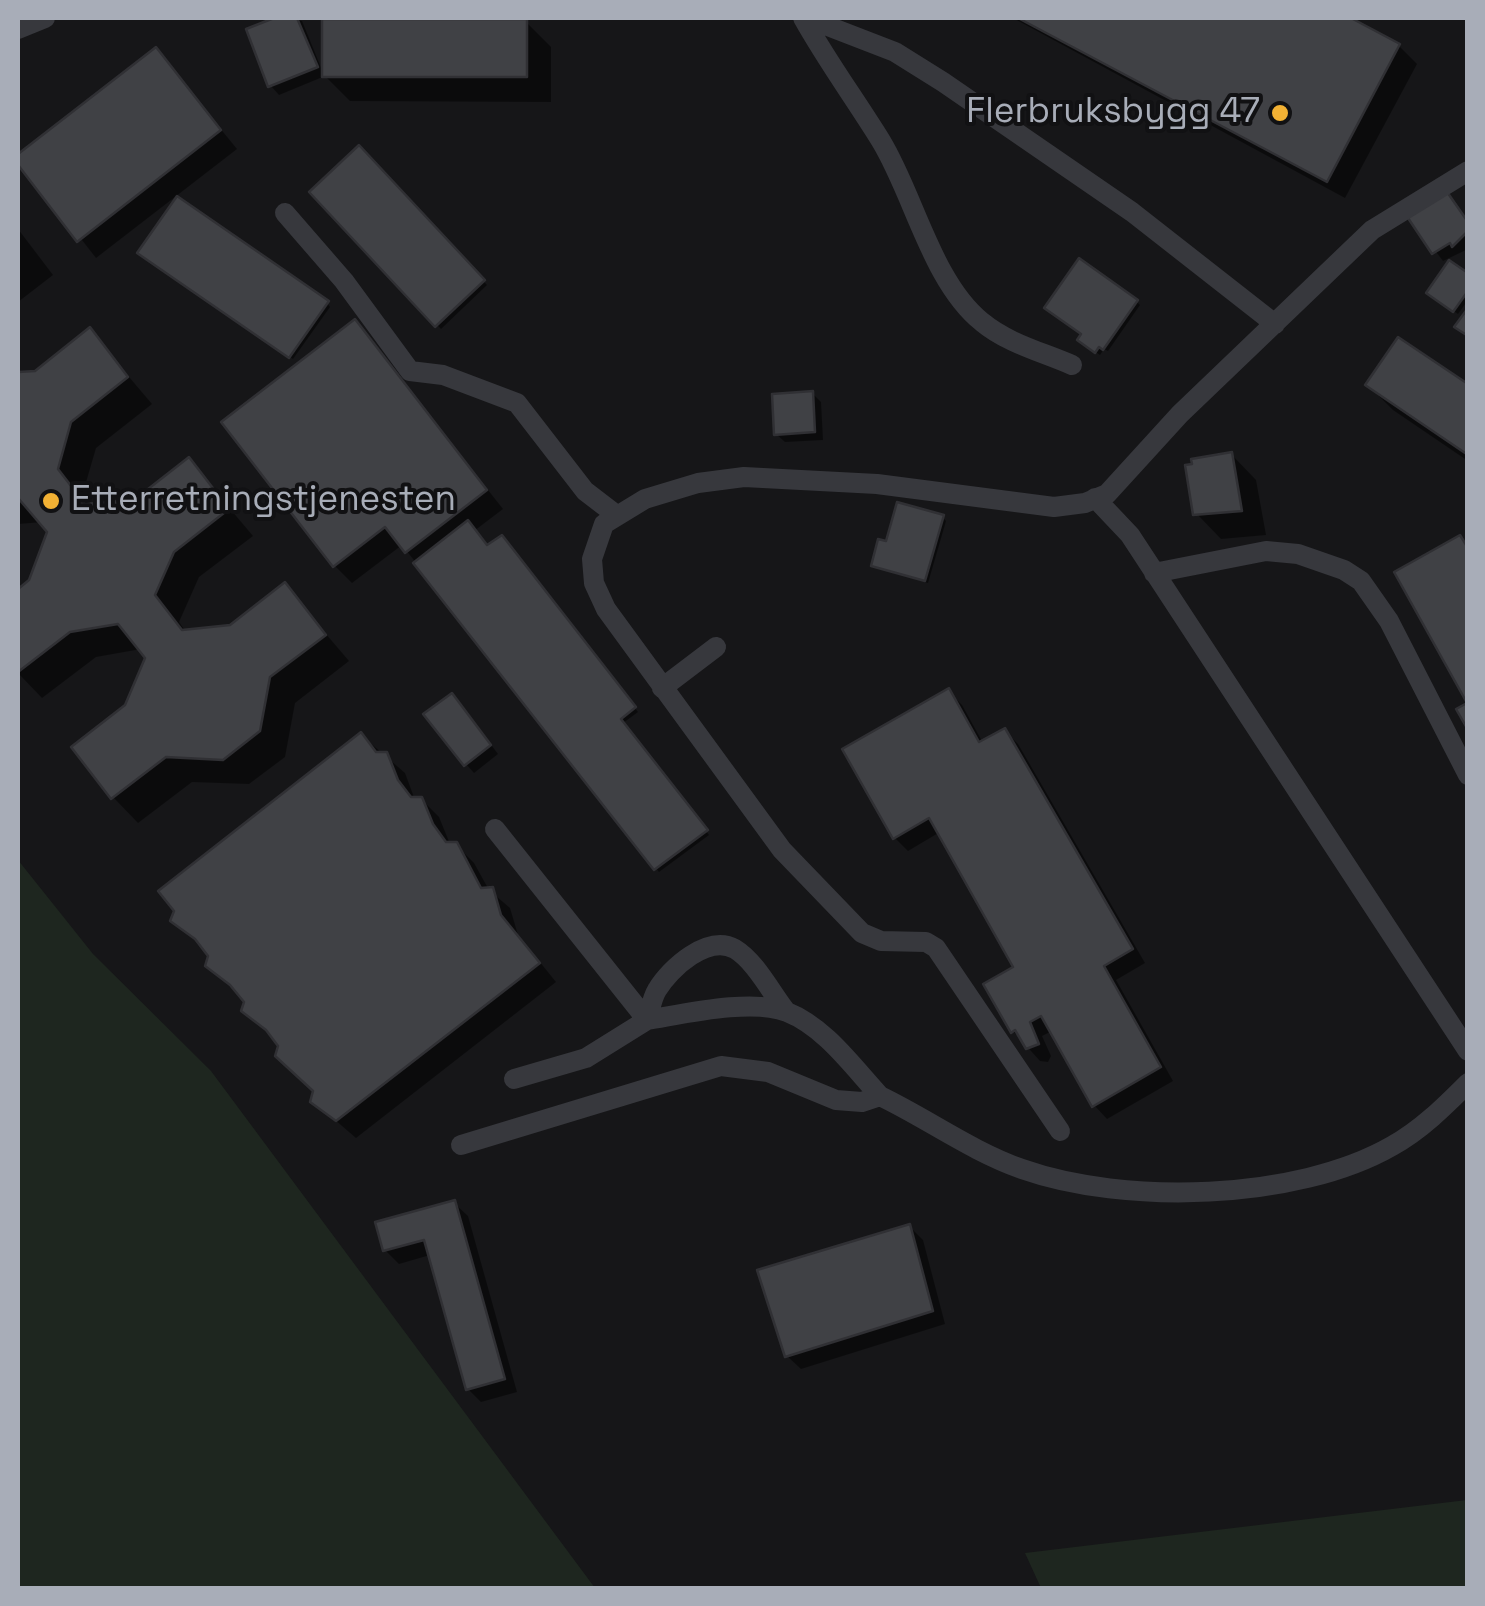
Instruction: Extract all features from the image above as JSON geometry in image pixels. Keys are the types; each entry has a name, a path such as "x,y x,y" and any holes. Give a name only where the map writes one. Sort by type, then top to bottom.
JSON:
{"lane":[{"path":"18,29 44,18"},
{"path":"805,18 895,52 943,82 1132,212 1275,324"},
{"path":"805,18 833,72 882,144 940,263 966,304 998,334 1072,365"},
{"path":"1060,1132 936,948 926,942 881,940 862,933 782,850 606,608 594,582 598,533 615,514 698,483 744,476 878,484 1054,507 1107,494 1167,428 1372,230 1468,171"},
{"path":"285,212 410,370 443,375 517,404 585,491 615,514"},
{"path":"1096,498 1130,535 1468,1051"},
{"path":"1154,573 1266,551 1298,554 1344,570 1361,581 1389,621 1468,776"},
{"path":"662,688 716,647"},
{"path":"495,829 647,1020"},
{"path":"647,1020 656,990 697,952 716,944 735,949 785,1010 837,1049 880,1096 1017,1168 1058,1181 1153,1194 1201,1193 1300,1178 1348,1166 1392,1146 1438,1114 1468,1083"},
{"path":"514,1078 586,1058 647,1020 716,1009 785,1010"},
{"path":"461,1145 720,1066 768,1072 836,1100 862,1102 880,1096"}],"shaded area":[{"path":"18,860 93,954 211,1071 595,1588 18,1588"},
{"path":"1467,1500 1467,1588 1041,1588 1025,1553"}],"building":[{"path":"274,18 297,18 318,67 268,87 246,29"},
{"name":"Flerbruksbygg 47","path":"1018,18 1351,18 1400,44 1327,182"},
{"path":"322,19 527,19 527,77 322,77"},
{"path":"156,47 221,130 77,242 18,165 18,154"},
{"path":"359,145 485,280 435,327 309,192"},
{"path":"1445,189 1468,222 1468,231 1452,247 1450,243 1432,254 1406,215"},
{"path":"177,196 329,301 289,358 137,253"},
{"path":"1079,258 1138,300 1103,350 1099,347 1095,353 1077,340 1081,334 1044,308"},
{"path":"1449,260 1468,273 1468,291 1453,312 1426,293"},
{"path":"1468,308 1468,336 1454,327"},
{"path":"355,319 487,490 405,553 385,527 333,567 221,422"},
{"path":"90,327 128,377 71,422 58,469 85,504 134,500 189,457 229,509 174,552 155,595 182,630 230,625 285,582 326,635 270,677 260,731 223,760 166,757 111,799 71,747 125,705 145,658 118,624 70,632 18,672 18,589 29,580 47,532 18,498 18,372 35,371"},
{"path":"1398,337 1468,384 1468,455 1365,385"},
{"path":"813,391 815,432 774,435 772,394"},
{"path":"1232,452 1242,511 1193,515 1185,465 1192,464 1191,459"},
{"path":"897,502 944,515 925,581 871,566 878,539 886,541"},
{"path":"468,520 487,545 502,535 636,707 621,719 708,830 654,870 413,563"},
{"path":"1460,535 1468,548 1468,730 1456,709 1467,703 1394,572"},
{"path":"949,688 979,742 1005,728 1133,949 1104,966 1161,1067 1092,1107 1041,1016 1030,1022 1039,1044 1026,1049 1015,1030 1011,1033 983,984 1013,967 929,818 893,839 842,749"},
{"path":"452,693 491,745 464,766 423,714"},
{"path":"361,732 376,752 387,752 398,780 411,797 422,797 446,842 457,842 481,888 493,887 501,915 540,963 336,1121 310,1102 313,1091 275,1056 278,1046 266,1030 241,1011 244,1002 230,985 205,966 208,956 195,939 170,921 174,911 158,891"},
{"path":"455,1200 505,1379 466,1390 424,1240 383,1251 375,1222"},
{"path":"910,1224 933,1311 785,1357 757,1270"}],"place":[{"name":"Flerbruksbygg 47","path":"1280,113"},
{"name":"Etterretningstjenesten","path":"51,501"}]}
